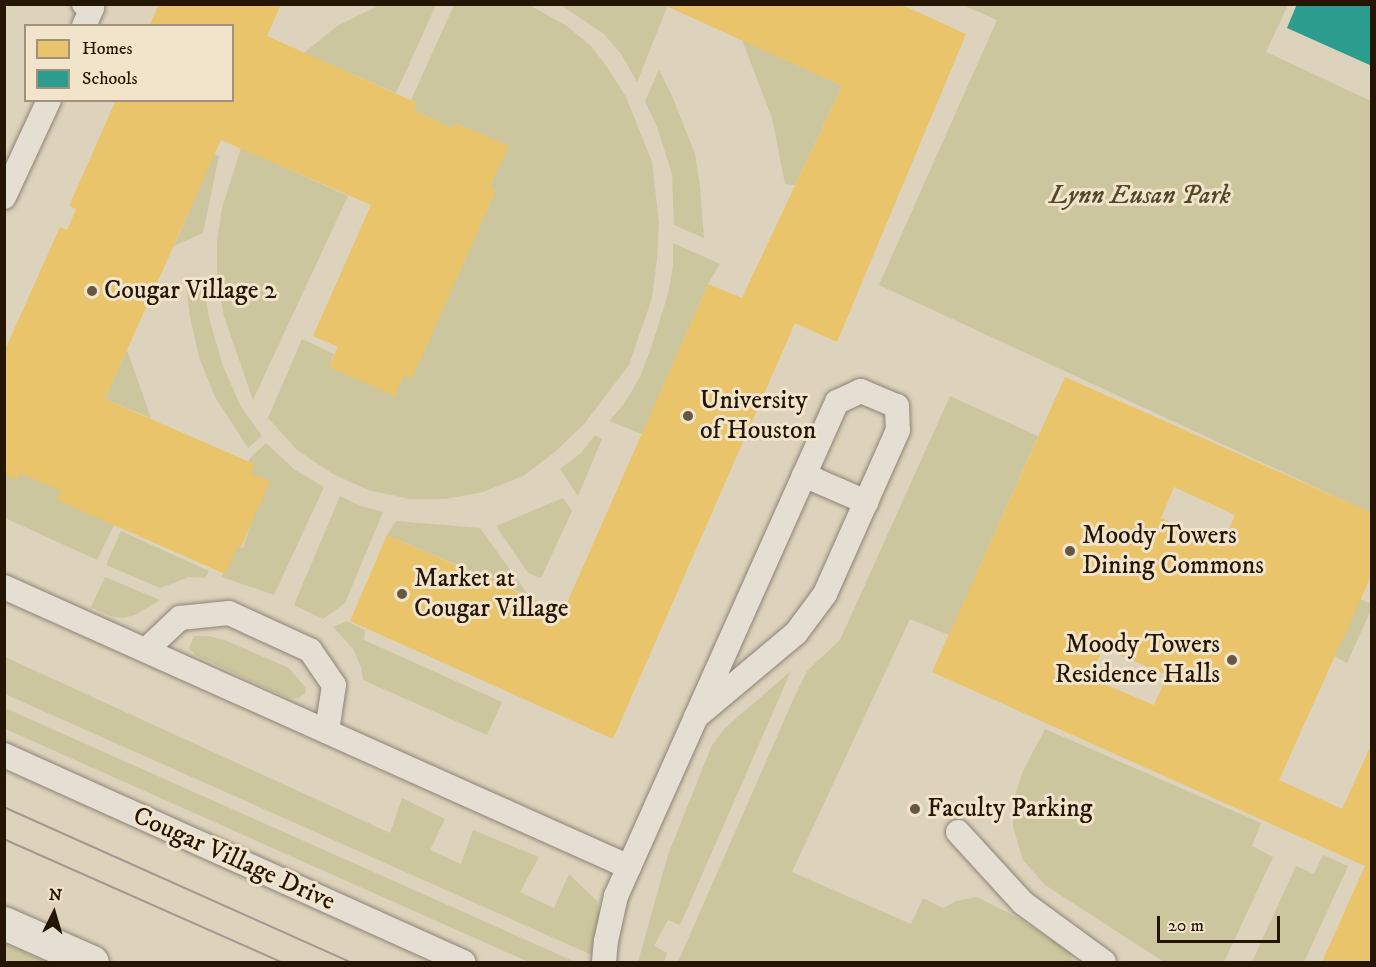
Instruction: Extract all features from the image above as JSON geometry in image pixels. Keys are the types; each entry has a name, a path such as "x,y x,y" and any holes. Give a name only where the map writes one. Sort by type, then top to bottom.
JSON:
{"main road":[{"path":"4,923 92,963"}],"lane":[{"path":"84,4 92,8 85,24"},
{"path":"4,197 48,102"},
{"path":"604,963 606,940 616,896 804,475 837,402 861,391 897,406 898,430 825,594 796,633 696,717"},
{"path":"804,475 866,502"},
{"path":"4,587 629,867"},
{"path":"146,650 180,618 229,613 310,650 333,685 327,731"},
{"name":"Cougar Village Drive","path":"4,755 463,963"},
{"path":"958,832 1023,903 1104,963"}],"green space":[{"path":"380,5 436,5 396,93 304,53 337,26"},
{"path":"454,5 529,5 567,26 591,46 626,97 652,162 659,223 657,259 652,298 629,365 585,423 555,452 523,476 483,492 445,499 410,499 368,490 333,474 297,450 268,418 302,339 334,354 329,367 404,375 412,378 496,190 490,186 508,146 456,123 453,128 414,111 417,103 411,100"},
{"path":"561,5 662,5 667,7 637,82 622,55 604,34"},
{"name":"Lynn Eusan Park","path":"963,5 1288,5 1266,52 1371,101 1371,513 879,285 997,20"},
{"path":"742,40 842,86 795,185 785,184 772,118"},
{"path":"659,70 695,154 704,238 674,225 672,174 657,127 645,101"},
{"path":"241,148 348,196 253,400 224,316 217,279 217,241 222,208"},
{"path":"214,154 219,156 203,233 174,246"},
{"path":"673,243 720,264 708,284 642,434 609,421 624,404 640,377 651,348 668,294 673,267"},
{"path":"185,278 204,287 209,318 223,366 241,407 262,436 248,448 215,397 199,357"},
{"path":"127,350 151,418 105,399"},
{"path":"950,396 1038,436 949,635 910,619 792,872 911,924 923,898 943,908 956,901 977,897 1016,917 1068,950 1074,962 678,962 793,700 807,671 840,640"},
{"path":"595,435 602,439 578,496 560,469 581,453"},
{"path":"266,443 295,470 324,487 274,595 222,577 234,545 243,548 265,479 249,475 247,464 250,458"},
{"path":"21,470 66,492 115,523 97,560 5,518 5,473"},
{"path":"340,496 361,506 383,512 345,603 323,619 294,605"},
{"path":"563,498 572,511 541,578 528,573 496,526"},
{"path":"396,521 480,528 529,596 387,535"},
{"path":"121,531 209,571 205,578 189,577 160,588 106,565"},
{"path":"105,577 160,600 135,615 123,618 110,616 91,607"},
{"path":"1358,598 1371,604 1371,610 1347,663 1332,655"},
{"path":"347,621 365,630 364,640 502,702 487,735 363,680 361,667 353,649 333,627"},
{"path":"194,636 210,636 227,641 289,668 306,688 305,694 298,698 288,698 195,655 189,648"},
{"path":"5,657 390,833 402,798 445,819 430,850 461,864 473,830 539,857 520,892 554,908 569,874 597,901 602,929 592,955 5,694"},
{"path":"791,671 680,925 668,920 654,946 667,953 664,962 638,962 668,855 712,745 725,728"},
{"path":"5,708 575,962 529,962 4,728"},
{"path":"1045,729 1261,823 1252,846 1273,857 1224,962 1164,962 1045,885 1023,860 1013,827 1014,798 1023,771"},
{"path":"1323,855 1348,866 1304,962 1252,962 1296,866 1314,874"},
{"path":"5,944 47,962 5,962"}],"building: Homes":[{"name":"Cougar Village 2","path":"159,4 281,4 267,36 417,103 414,111 453,128 456,123 509,146 490,186 496,190 412,379 404,375 395,396 329,367 338,347 313,336 371,205 221,140 105,399 254,464 251,473 270,481 241,547 238,546 225,574 57,500 61,491 20,473 17,480 4,474 4,352 60,227 67,230 76,209 69,206 115,102 234,102 234,24 150,24"},
{"path":"662,4 900,4 966,34 837,342 795,323 613,739 350,621 387,535 563,612 708,284 742,298 842,86"},
{"name":"Moody Towers Residence Halls","path":"1065,377 1372,513 1372,574 1279,780 1342,809 1372,743 1372,962 1322,962 1365,866 932,672","holes":["1174,487 1235,515 1222,545 1161,518","1103,648 1167,675 1154,705 1090,678"]}],"building: Schools":[{"path":"1297,4 1372,4 1372,66 1287,28"}],"tram line":[{"path":"4,807 351,962"},
{"path":"4,839 282,962"}],"place":[{"name":"Cougar Village 2","path":"92,291"},
{"name":"University of Houston","path":"688,416"},
{"name":"Moody Towers Dining Commons","path":"1070,551"},
{"name":"Market at Cougar Village","path":"402,594"},
{"name":"Moody Towers Residence Halls","path":"1232,660"},
{"name":"Faculty Parking","path":"915,809"}]}
